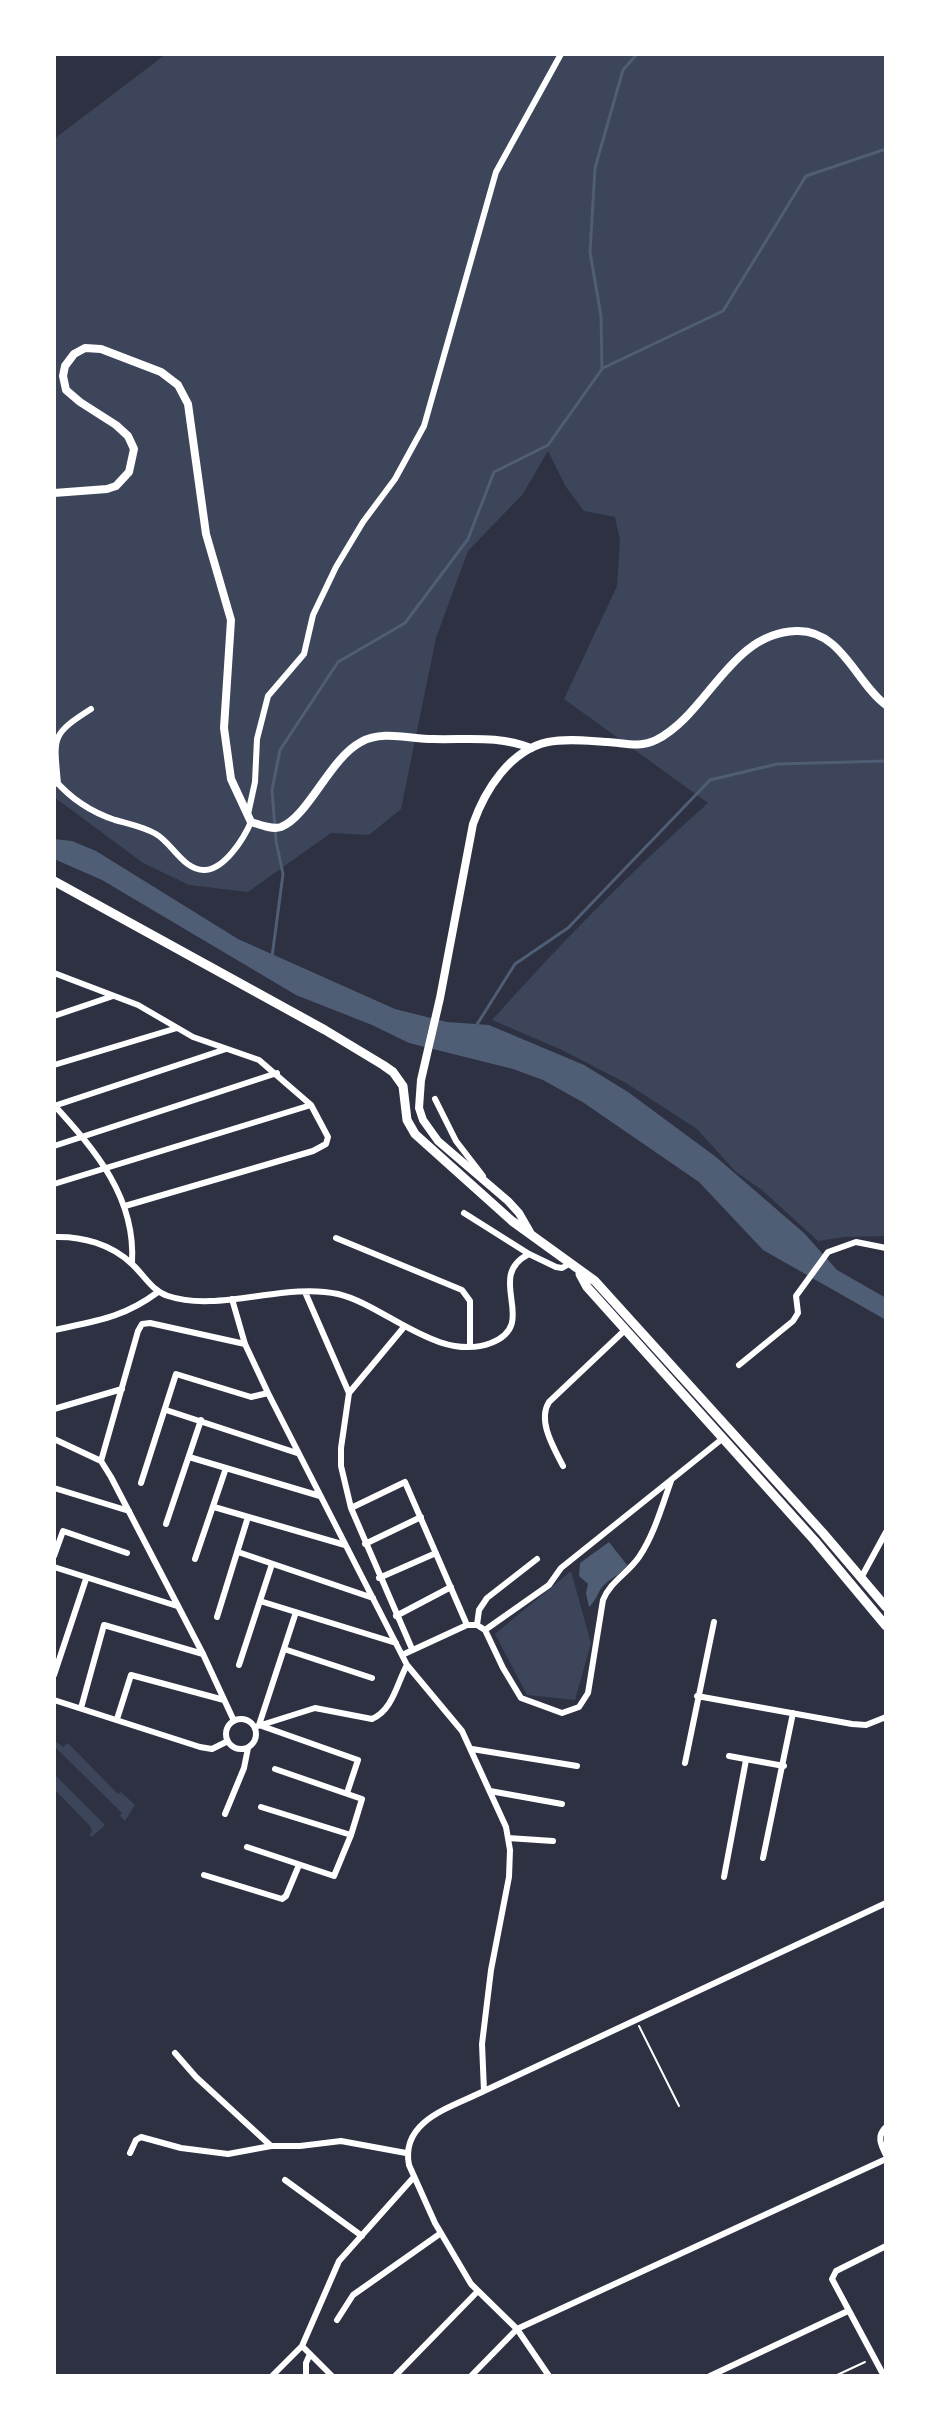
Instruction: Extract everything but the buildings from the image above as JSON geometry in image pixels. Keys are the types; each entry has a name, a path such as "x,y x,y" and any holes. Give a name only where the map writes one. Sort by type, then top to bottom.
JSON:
{"main road":[{"path":"54,881 325,1030 393,1072 403,1086 407,1120 415,1134 512,1221 595,1281 886,1607"},
{"path":"578,1271 587,1287 886,1626"}],"street":[{"path":"91,709 60,731 55,742 56,781 87,807 164,839 187,864 207,870 221,863 245,836 255,782 257,739 268,696 304,654 313,615 336,567 363,522 395,479 424,426 496,172 561,54"},
{"path":"54,493 116,486 129,472 134,449 128,436 116,425 66,390 63,376 65,366 74,354 85,348 101,349 161,372 178,385 188,404 206,534 231,620 224,728 231,779 250,818 270,827 282,827 301,810 332,768 365,739 384,736 432,740 488,738 514,741 531,748"},
{"path":"530,1232 519,1213 430,1132 419,1108 421,1080 473,824 495,781 531,748 559,741 638,745 653,742 670,732 740,655 778,632 799,630 818,635 836,647 886,705"},
{"path":"54,973 138,1005 177,1028 259,1060 311,1105 328,1137 326,1144 320,1148 125,1206"},
{"path":"54,1016 113,996"},
{"path":"54,1065 177,1028"},
{"path":"132,1263 133,1245 125,1206 105,1167 54,1106 226,1049"},
{"path":"54,1146 277,1073"},
{"path":"435,1099 456,1141 492,1188"},
{"path":"54,1184 311,1105"},
{"path":"464,1213 529,1254 537,1255 556,1267 569,1264"},
{"path":"54,1237 72,1237 98,1243 132,1263 158,1292 184,1300 324,1292 347,1296 433,1339 470,1346 490,1343 509,1331 514,1316 509,1273 515,1263 529,1254"},
{"path":"336,1238 462,1290 470,1301 470,1346"},
{"path":"739,1365 793,1321 798,1313 796,1296 828,1252 856,1242 886,1248"},
{"path":"54,1330 118,1316 158,1292"},
{"path":"305,1292 349,1393"},
{"path":"232,1299 245,1344 297,1453 407,1665 453,1718 472,1749 508,1838 509,1877 491,1970 482,2044 484,2091"},
{"path":"101,1461 142,1324 150,1323 245,1344"},
{"path":"404,1327 349,1393 341,1448 343,1478 351,1508 412,1649"},
{"path":"563,1466 543,1416 545,1409 625,1330"},
{"path":"141,1483 177,1373 251,1397 268,1393"},
{"path":"54,1409 122,1389"},
{"path":"166,1410 297,1453"},
{"path":"166,1524 201,1420"},
{"path":"54,1439 101,1461 203,1654 234,1721"},
{"path":"485,1630 549,1585 561,1568 722,1439"},
{"path":"189,1457 321,1496"},
{"path":"195,1559 226,1468"},
{"path":"402,1655 467,1625 477,1625 485,1630 521,1698 562,1713 579,1707 588,1693 603,1600 612,1584 645,1548 671,1481"},
{"path":"351,1508 405,1482 467,1625"},
{"path":"54,1488 129,1511"},
{"path":"214,1507 346,1545"},
{"path":"217,1617 248,1517"},
{"path":"365,1544 421,1517"},
{"path":"54,1556 63,1531 127,1553"},
{"path":"854,1587 886,1532"},
{"path":"238,1552 373,1598"},
{"path":"379,1578 436,1553"},
{"path":"477,1625 479,1610 487,1598 537,1559"},
{"path":"239,1665 272,1564"},
{"path":"54,1567 177,1606"},
{"path":"54,1675 86,1579"},
{"path":"396,1616 451,1587"},
{"path":"260,1601 396,1643"},
{"path":"225,1814 244,1768 248,1748 257,1737 257,1726 296,1612"},
{"path":"685,1763 714,1622"},
{"path":"81,1708 104,1625 203,1654"},
{"path":"284,1649 372,1678"},
{"path":"257,1726 315,1708 372,1719 388,1706 407,1665"},
{"path":"117,1719 131,1675 224,1700"},
{"path":"697,1696 866,1725 886,1717"},
{"path":"54,1700 200,1747 212,1749 228,1741"},
{"path":"763,1858 793,1713"},
{"path":"248,1748 238,1749 228,1741 227,1728 234,1721 245,1720 358,1760 347,1793"},
{"path":"472,1749 577,1766"},
{"path":"729,1756 784,1766"},
{"path":"724,1877 746,1760"},
{"path":"247,1847 335,1876 351,1835 362,1801 275,1769"},
{"path":"490,1791 562,1804"},
{"path":"261,1807 351,1835"},
{"path":"508,1838 553,1841"},
{"path":"204,1875 282,1899 299,1865"},
{"path":"549,2376 517,2329 478,2291 441,2233 413,2178 406,2153 410,2137 420,2125 484,2091 886,1903"},
{"path":"175,2053 196,2077 271,2146"},
{"path":"471,2376 517,2329 886,2157 880,2133 886,2127"},
{"path":"130,2153 136,2140 141,2137 181,2148 228,2154 271,2146 341,2141 406,2153"},
{"path":"272,2376 302,2346 334,2271 413,2178"},
{"path":"285,2180 362,2236"},
{"path":"337,2320 353,2295 441,2233"},
{"path":"884,2376 832,2279 833,2274 886,2246"},
{"path":"395,2376 478,2291"},
{"path":"710,2376 848,2311"},
{"path":"302,2346 332,2376"},
{"path":"306,2376 310,2354"}],"path":[{"path":"636,2022 679,2106"},
{"path":"835,2376 874,2358"}],"shaded area":[{"path":"166,54 886,54 886,1236 818,1241 762,1190 736,1172 697,1129 626,1083 562,1050 492,1020 597,908 708,803 564,699 617,586 620,540 615,517 584,511 566,487 548,451 523,494 468,551 436,638 401,809 369,835 331,833 248,892 189,885 143,863 54,797 54,139"},
{"path":"54,839 72,841 96,851 238,939 395,1009 447,1022 489,1025 584,1065 628,1092 716,1157 804,1233 837,1270 886,1298 886,1320 763,1250 699,1182 584,1103 543,1080 513,1069 409,1043 296,995 102,880 54,859"},
{"path":"609,1542 627,1565 603,1586 589,1607 588,1584 579,1576 580,1563"},
{"path":"571,1571 591,1643 575,1700 527,1695 495,1634"},
{"path":"54,1740 63,1747 68,1743 118,1794 121,1792 135,1805 125,1821 120,1816 122,1813 55,1747"},
{"path":"54,1774 105,1825 92,1837 89,1835 92,1831 90,1826 54,1789"}],"waterway":[{"path":"272,957 283,874 276,841 272,790 280,750 338,662 405,623 468,539 494,472 548,445 602,369 601,316 590,252 595,168 623,70 637,54"},
{"path":"603,368 723,311 806,176 886,149"},
{"path":"476,1026 515,964 568,928 710,780 777,764 886,761"}]}
